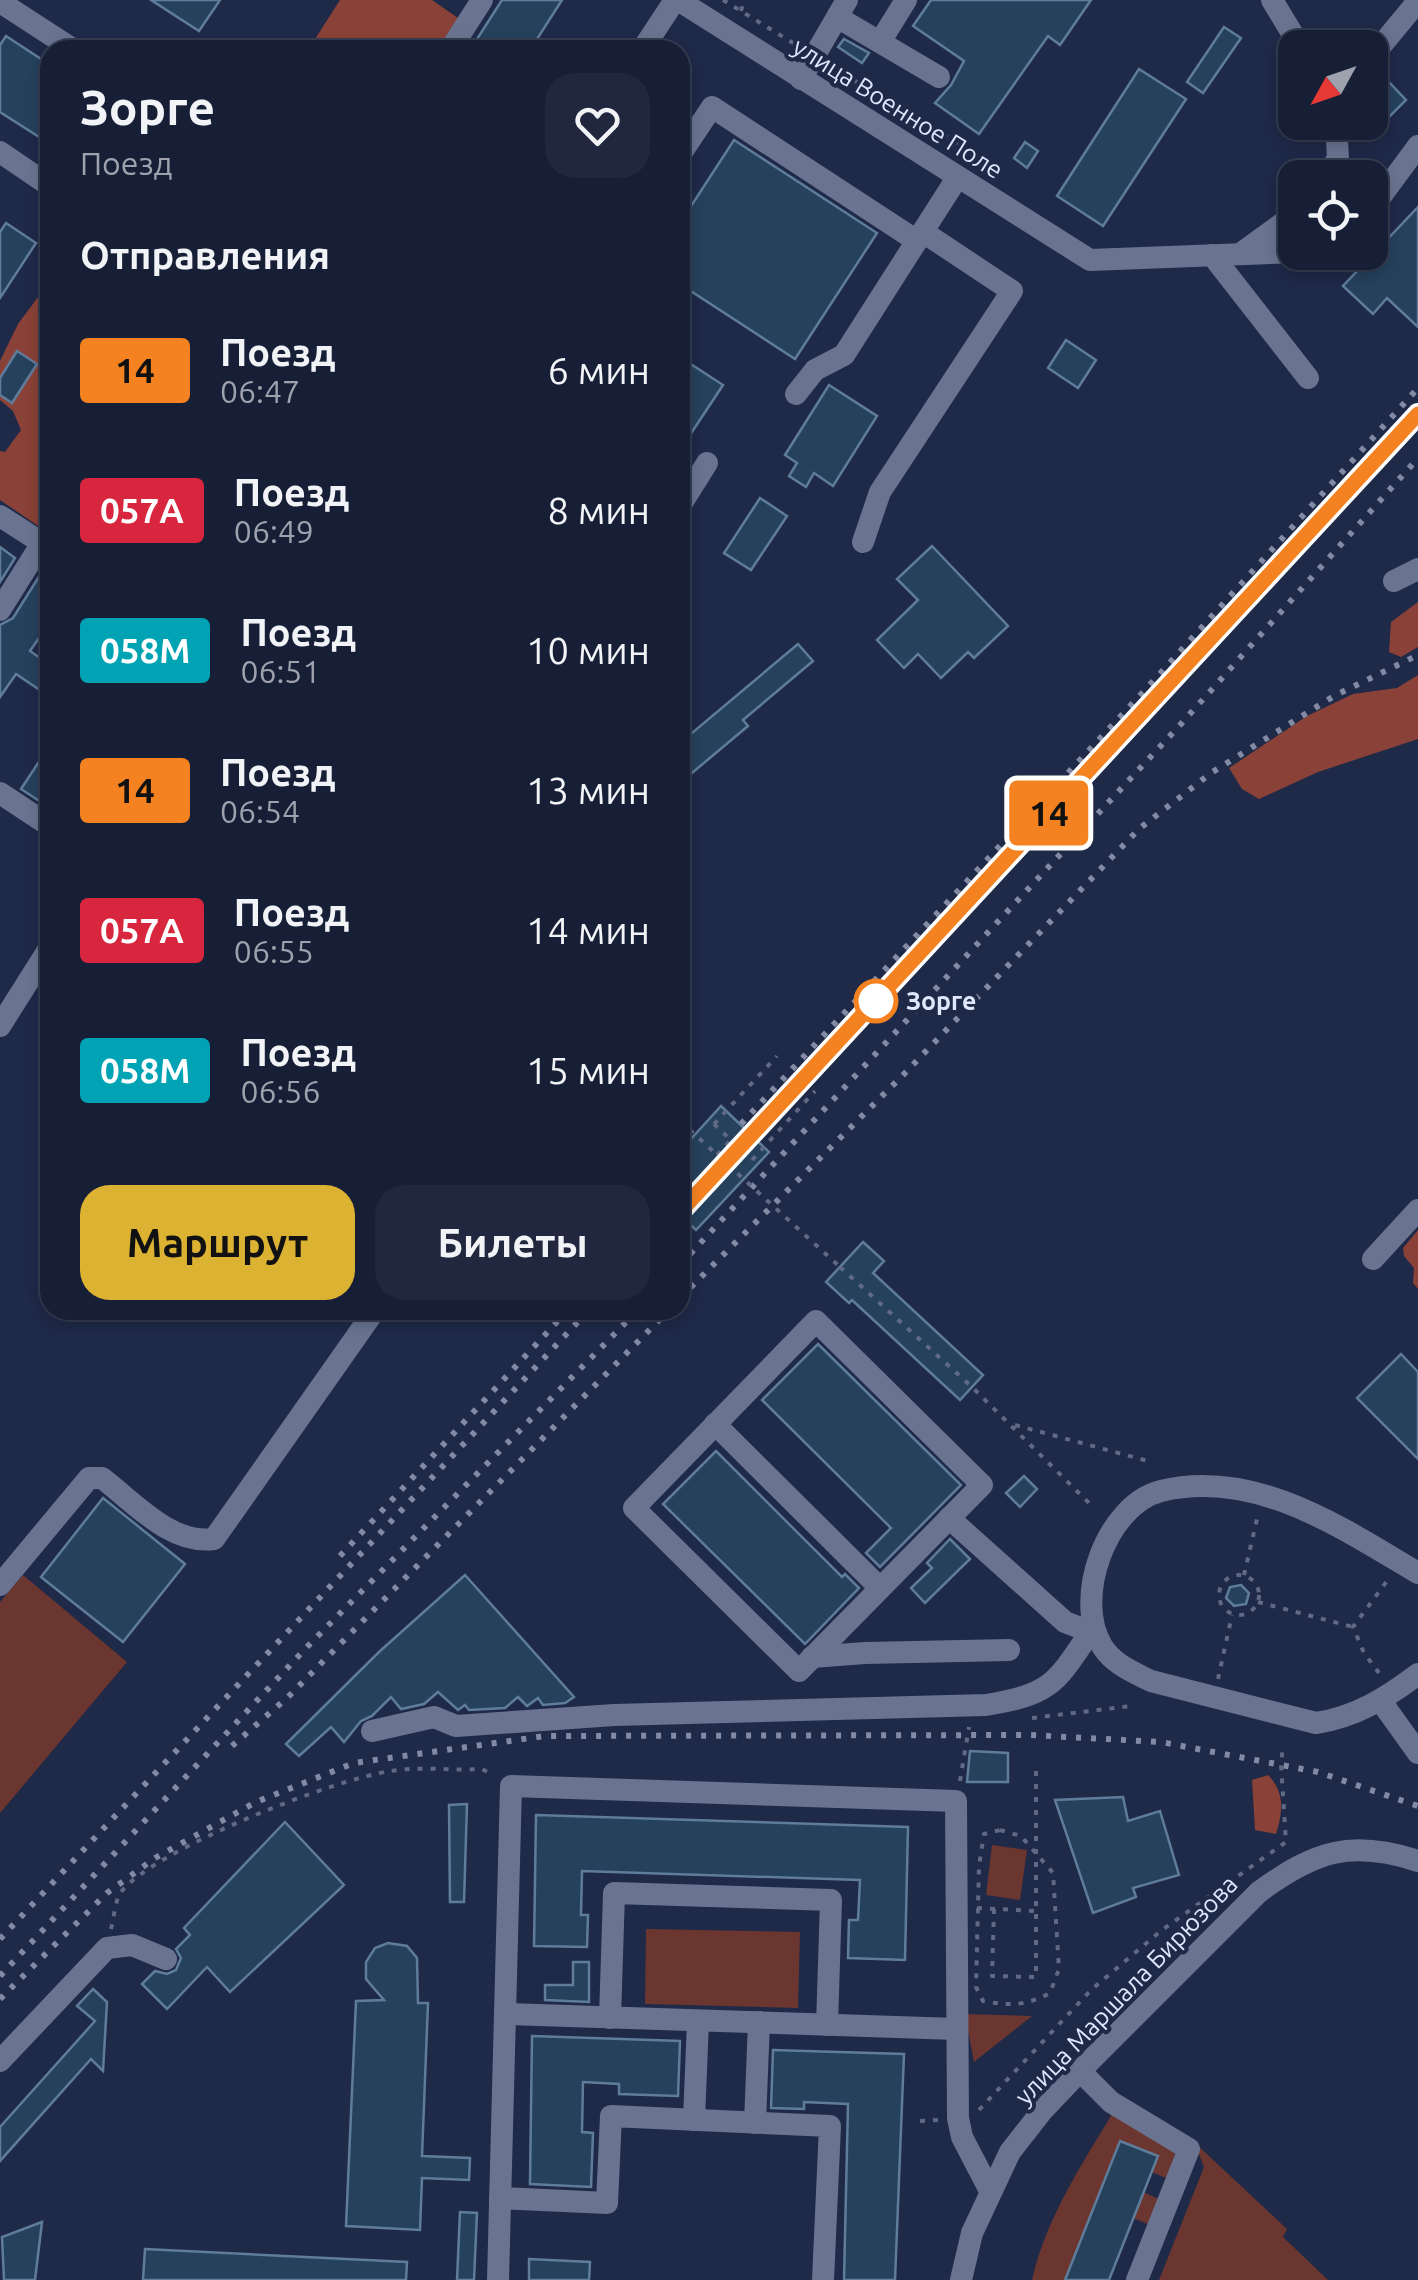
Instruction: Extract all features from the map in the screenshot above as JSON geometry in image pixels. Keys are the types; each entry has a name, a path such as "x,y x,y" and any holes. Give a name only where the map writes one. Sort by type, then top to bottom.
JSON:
{"street":[{"path":"456,40 482,0"},
{"path":"649,40 676,0"},
{"name":"улица Военное Поле","path":"676,0 1090,260 1212,256"},
{"path":"880,42 906,0"},
{"path":"1272,0 1290,30"},
{"path":"1388,37 1418,1"},
{"path":"0,2 59,40"},
{"path":"801,79 842,9 880,42 940,78"},
{"path":"690,140 712,106 1012,292 880,492 863,542"},
{"path":"1388,187 1418,146"},
{"path":"0,152 40,179"},
{"path":"796,394 815,370 844,355 957,178"},
{"path":"1243,252 1278,226"},
{"path":"1212,256 1278,252"},
{"path":"1212,256 1308,378"},
{"path":"690,491 708,463"},
{"path":"0,516 40,542"},
{"path":"0,610 40,546"},
{"path":"1394,580 1418,569"},
{"path":"0,793 40,819"},
{"path":"0,1026 40,963"},
{"path":"1373,1259 1418,1210"},
{"path":"0,1585 89,1478 102,1478 178,1536 195,1542 214,1540 369,1320"},
{"path":"816,1322 982,1485 949,1518 799,1671 634,1508 816,1322"},
{"path":"715,1424 880,1588"},
{"path":"1418,1573 1336,1524 1263,1494 1220,1488 1158,1492 1126,1511 1107,1538 1095,1578 1093,1606 1094,1632 1114,1660 1130,1671 1151,1681 1316,1723 1340,1720 1383,1691 1418,1674"},
{"path":"949,1518 1064,1622 1094,1632"},
{"path":"849,1620 865,1652"},
{"path":"372,1731 434,1717 456,1726 632,1714 986,1705 1026,1698 1050,1686 1094,1632"},
{"path":"812,1657 865,1652 1010,1650"},
{"path":"1383,1691 1418,1753"},
{"path":"498,2280 511,1786 956,1801 968,1908 956,2028 958,2118 962,2137 990,2190"},
{"name":"улица Маршала Бирюзова","path":"961,2280 972,2234 1010,2152 1080,2071 1259,1892 1291,1868 1330,1853 1370,1848 1418,1861"},
{"path":"610,2018 614,1893 831,1900 827,2024"},
{"path":"0,2061 107,1948 132,1945 166,1959"},
{"path":"505,2014 956,2028"},
{"path":"694,2120 698,2020"},
{"path":"755,2123 760,2022"},
{"path":"1080,2071 1111,2102 1189,2148 1138,2280"},
{"path":"500,2198 607,2203 611,2116 830,2126 823,2280"}],"path":[{"path":"723,0 964,148"},
{"path":"741,11 744,0"},
{"path":"777,1056 714,1124 752,1160 815,1092"},
{"path":"690,1130 1010,1424 1092,1506"},
{"path":"717,1155 731,1140"},
{"path":"1010,1424 1148,1461"},
{"path":"1244,1575 1257,1520"},
{"path":"1354,1627 1392,1573"},
{"path":"1244,1575 1259,1590 1258,1602 1243,1616 1232,1615 1218,1600 1219,1590 1224,1580 1244,1575"},
{"path":"1258,1602 1354,1627"},
{"path":"1213,1698 1232,1615"},
{"path":"1354,1627 1383,1691"},
{"path":"1024,1719 1132,1706"},
{"path":"956,1801 970,1726"},
{"path":"972,2117 1092,1990 1162,1930 1286,1842 1283,1746"},
{"path":"994,1909 992,1976 1036,1977 1036,1764"},
{"path":"107,1948 120,1894 161,1862 248,1819 352,1780 393,1770 482,1768 511,1786"},
{"path":"1000,1830 1021,1836 1036,1851 1052,1873 1059,1969 1050,1994 1032,2003 1016,2006 983,2001 976,1987 968,1908 984,1834 1000,1830"},
{"path":"968,1908 1036,1911"},
{"path":"920,2121 944,2120"}],"shaded area":[{"path":"340,0 432,0 458,18 444,40 314,40"},
{"path":"40,294 40,527 0,500 0,451 5,452 21,430 13,411 0,400 0,361 18,324"},
{"path":"1418,602 1418,647 1401,657 1389,652 1391,622"},
{"path":"1418,675 1418,739 1318,772 1259,799 1242,789 1229,768 1307,716 1353,694 1397,688"},
{"path":"1418,1230 1418,1289 1413,1283 1414,1268 1403,1248"},
{"path":"23,1575 127,1662 0,1813 0,1602"},
{"path":"1268,1775 1281,1803 1276,1834 1255,1830 1252,1780"},
{"path":"992,1845 1027,1850 1020,1900 986,1895"},
{"path":"646,1929 800,1932 798,2008 645,2004"},
{"path":"965,2014 1032,2016 974,2062"},
{"path":"1114,2111 1174,2146 1169,2179 1151,2172 1157,2156 1120,2141 1065,2280 1032,2280 1056,2213"},
{"path":"1194,2142 1287,2229 1283,2237 1328,2280 1159,2280 1204,2167"},
{"path":"1143,2192 1159,2199 1150,2225 1133,2218"}],"building":[{"path":"151,0 220,0 199,31"},
{"path":"502,0 562,0 536,40 476,40"},
{"path":"931,0 1091,0 1060,45 1048,36 979,134 935,103 964,61 913,26"},
{"path":"1224,27 1241,38 1203,93 1187,82"},
{"path":"6,36 40,58 40,138 0,112 0,45"},
{"path":"844,39 869,53 862,63 838,47"},
{"path":"1139,69 1186,99 1103,226 1057,196"},
{"path":"1388,81 1406,100 1388,118"},
{"path":"734,140 877,233 795,359 690,291 690,208"},
{"path":"1025,142 1038,151 1027,168 1014,158"},
{"path":"1418,207 1418,327 1387,298 1373,314 1343,286 1358,270 1388,270 1388,239"},
{"path":"6,223 36,243 0,298 0,232"},
{"path":"1066,340 1096,360 1078,388 1048,368"},
{"path":"17,351 37,364 12,403 0,395 0,378"},
{"path":"690,364 723,385 690,435"},
{"path":"829,385 877,416 833,486 814,473 806,487 789,476 797,463 785,455"},
{"path":"760,498 787,516 751,570 724,553"},
{"path":"932,546 1008,626 974,658 968,652 941,678 918,654 904,668 877,640 918,600 897,579"},
{"path":"0,547 15,558 0,582"},
{"path":"40,575 40,636 30,651 40,658 40,690 16,674 0,697 0,625 13,618"},
{"path":"798,644 813,661 743,720 748,726 690,775 690,735"},
{"path":"40,760 40,801 21,789"},
{"path":"721,1106 769,1152 696,1230 690,1224 690,1140"},
{"path":"863,1242 884,1261 873,1273 983,1375 960,1400 852,1300 849,1303 826,1282"},
{"path":"818,1344 961,1485 880,1567 866,1553 891,1528 762,1400"},
{"path":"1401,1354 1418,1372 1418,1459 1357,1398"},
{"path":"716,1451 842,1577 845,1574 859,1588 805,1644 663,1504"},
{"path":"1024,1476 1037,1489 1020,1507 1006,1493"},
{"path":"103,1498 185,1564 123,1642 41,1577"},
{"path":"950,1539 970,1559 925,1603 911,1588 932,1568 927,1563"},
{"path":"465,1575 574,1697 565,1703 543,1705 538,1698 527,1706 518,1697 505,1708 469,1710 465,1705 458,1710 438,1692 424,1704 401,1709 391,1697 361,1721 344,1742 331,1727 299,1756 286,1744 379,1652"},
{"path":"1241,1585 1249,1593 1246,1604 1234,1606 1226,1598 1230,1587"},
{"path":"970,1751 1008,1753 1008,1782 967,1782"},
{"path":"1123,1797 1128,1821 1160,1811 1179,1875 1133,1888 1136,1897 1093,1913 1055,1800"},
{"path":"467,1804 464,1902 450,1902 449,1805"},
{"path":"536,1815 908,1827 905,1960 848,1958 849,1920 858,1920 860,1880 582,1871 581,1915 588,1915 587,1947 534,1946"},
{"path":"285,1822 344,1885 230,1992 207,1967 167,2009 142,1984 155,1971 167,1974 176,1970 181,1958 176,1949 190,1935 184,1928"},
{"path":"388,1943 407,1946 417,1958 418,2003 428,2003 422,2156 470,2158 469,2180 422,2178 420,2230 346,2226 356,2001 384,2000 366,1979 366,1962 375,1948"},
{"path":"573,1962 589,1962 589,2002 545,2000 545,1985 573,1985"},
{"path":"93,1989 107,2002 103,2071 91,2059 0,2161 0,2127 95,2021 77,2006"},
{"path":"532,2036 680,2041 678,2096 619,2094 619,2084 583,2082 582,2132 593,2133 591,2187 530,2184"},
{"path":"773,2050 904,2054 895,2280 844,2280 848,2104 804,2102 804,2109 771,2108"},
{"path":"1120,2141 1158,2156 1109,2280 1065,2280"},
{"path":"460,2212 477,2213 474,2280 457,2280"},
{"path":"42,2222 35,2280 4,2280 2,2237"},
{"path":"145,2249 407,2262 406,2280 143,2280"},
{"path":"529,2259 590,2262 589,2280 529,2280"}],"railway":[{"path":"741,1124 1146,689 1418,388"},
{"path":"1228,619 1418,414"},
{"path":"690,1254 1181,724 1418,458"},
{"path":"690,1288 905,1073 1139,829 1211,773 1334,696 1418,655"},
{"path":"752,1135 960,910"},
{"path":"340,1556 559,1320"},
{"path":"0,1939 580,1320"},
{"path":"0,1976 306,1648 628,1320"},
{"path":"232,1746 288,1697 659,1320"},
{"path":"0,1999 107,1893 155,1858 256,1802 354,1763 545,1736 1030,1735 1161,1742 1318,1772 1418,1806"}],"train":[{"name":"14","path":"690,1201 1418,414"}],"place":[{"name":"Зорге","path":"876,1001"}]}
